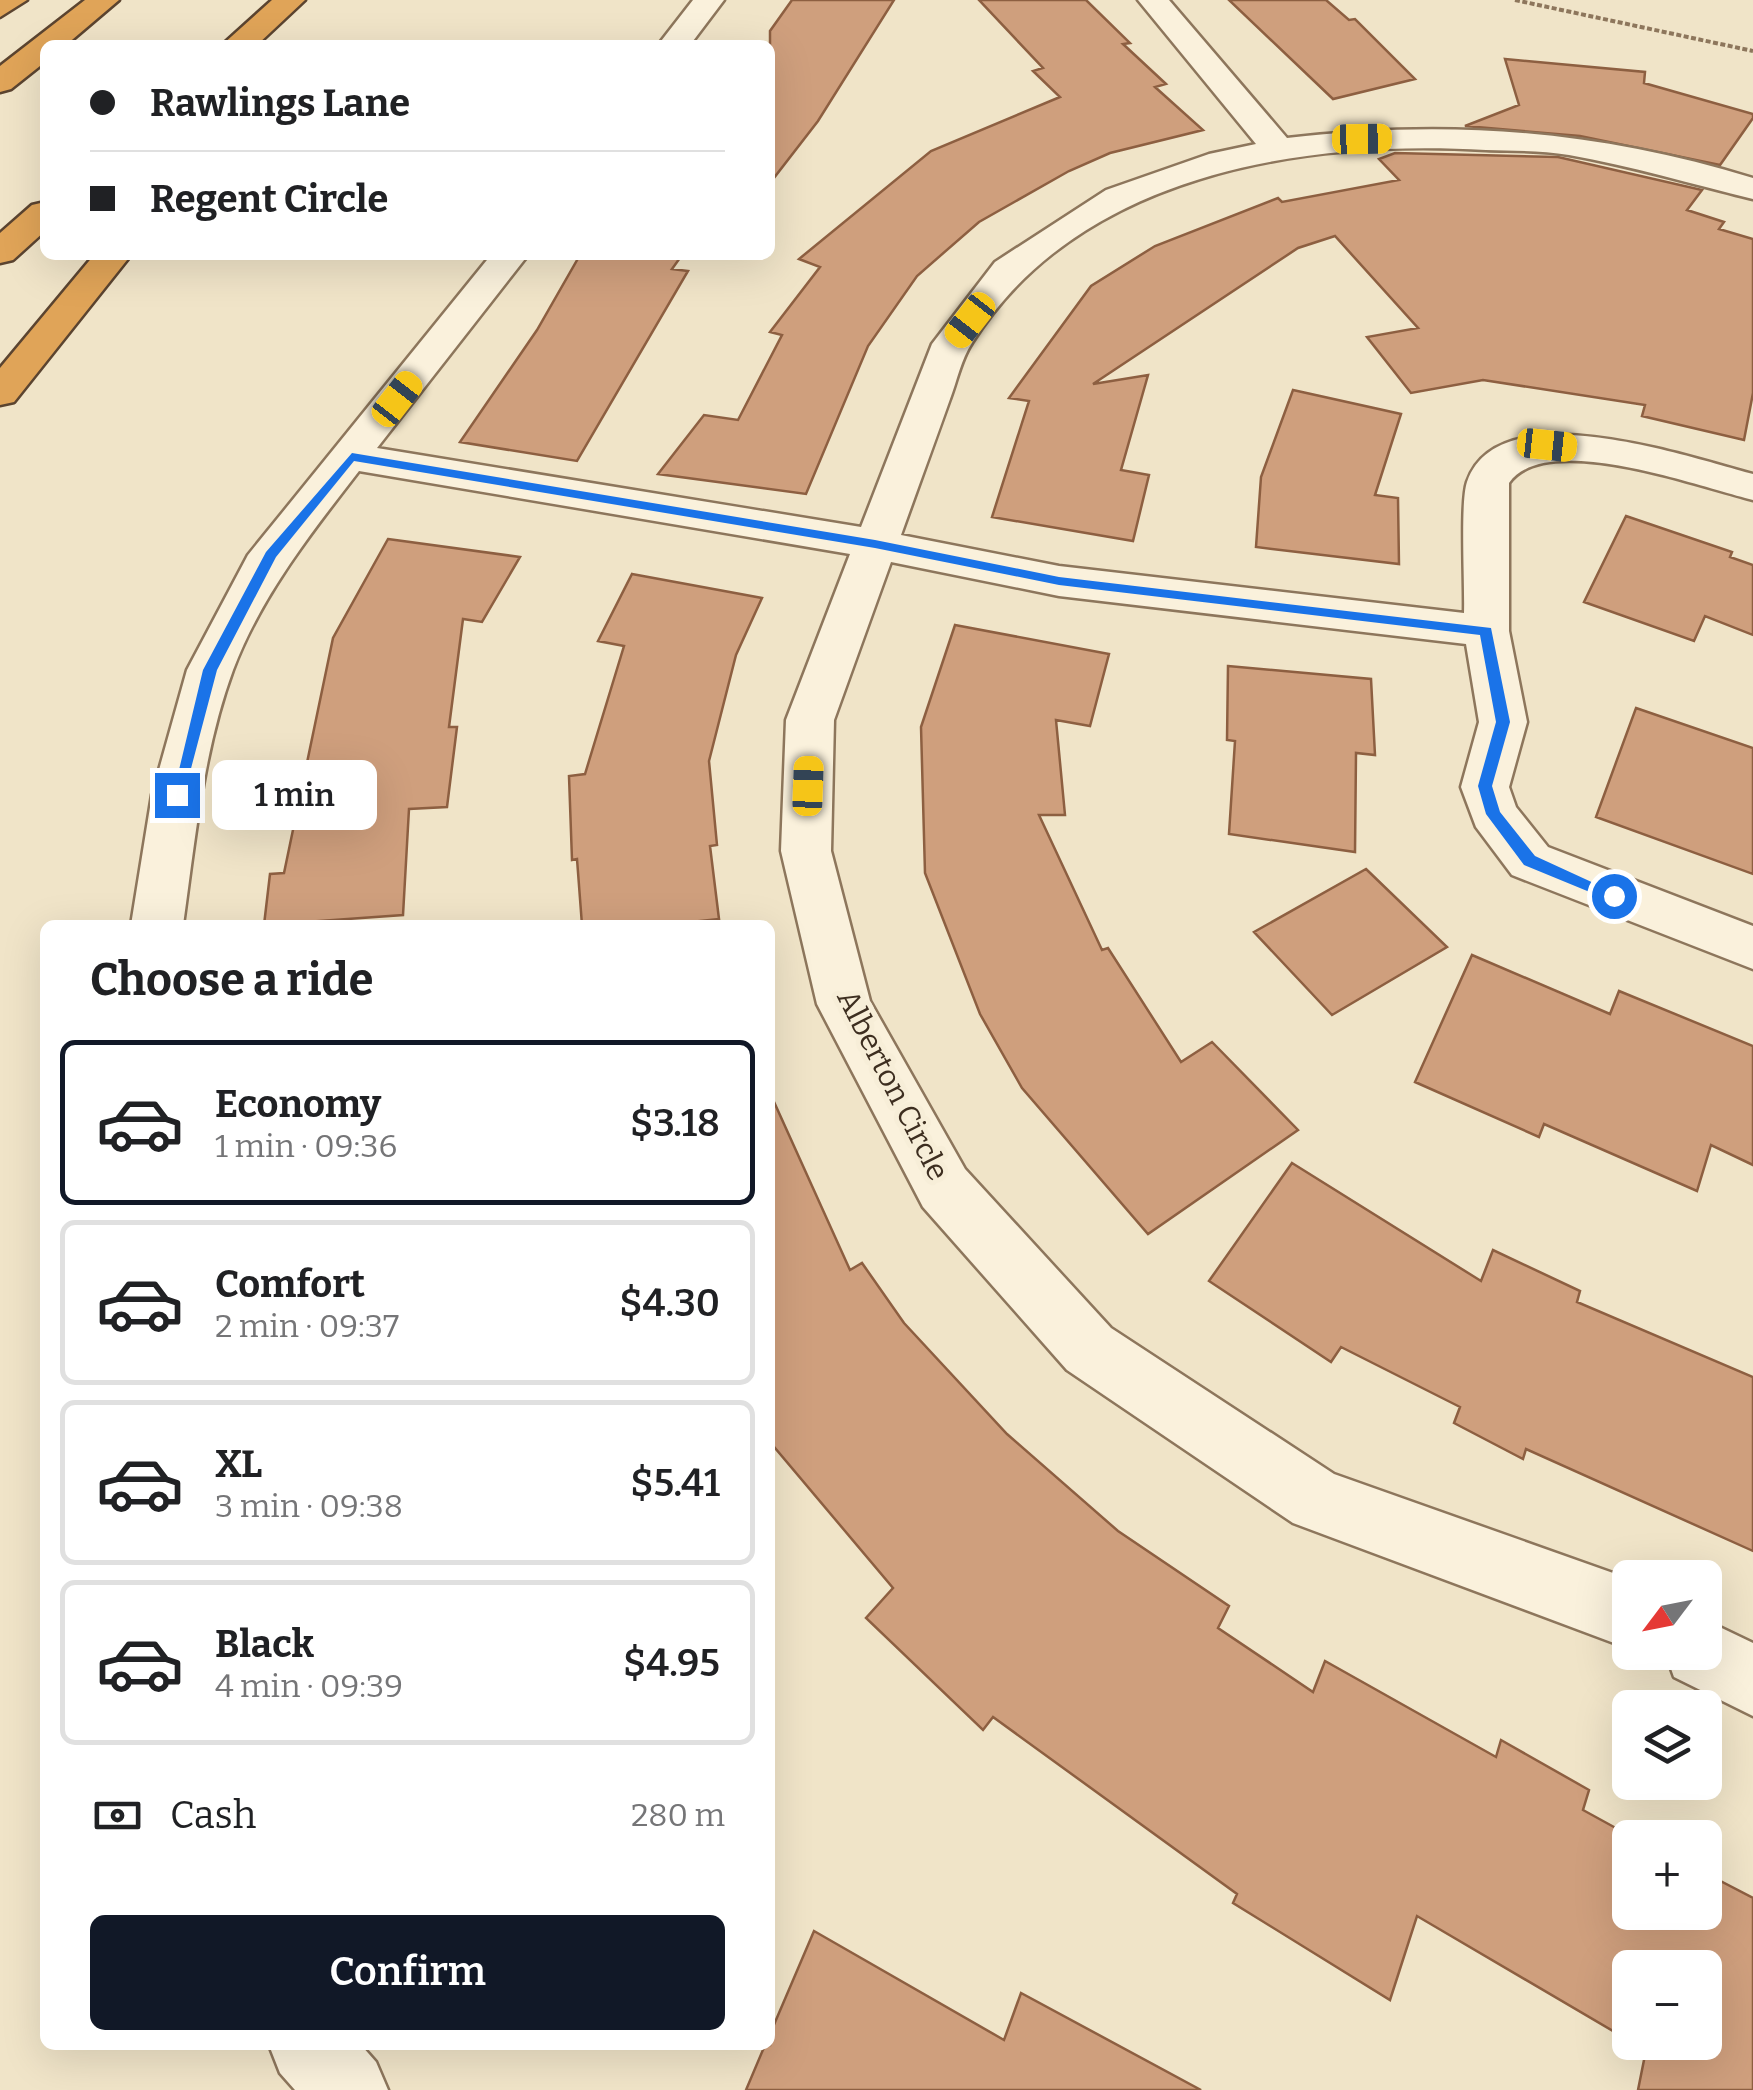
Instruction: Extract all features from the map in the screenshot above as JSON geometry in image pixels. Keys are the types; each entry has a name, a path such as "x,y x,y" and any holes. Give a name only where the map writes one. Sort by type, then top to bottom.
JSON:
{"highway":[{"path":"0,8 12,0"},
{"path":"54,40 104,0"},
{"path":"249,40 302,15"},
{"path":"0,82 40,51"},
{"path":"0,252 40,217"},
{"path":"0,394 109,260"}],"street":[{"path":"678,40 709,0"},
{"path":"1153,0 1278,149"},
{"name":"Alberton Circle","path":"1612,1606 1316,1500 1088,1350 944,1188 844,1004 806,851 810,720 950,344 1008,270 1118,198 1220,161 1278,149 1362,139 1440,137 1565,144 1688,169 1753,190"},
{"path":"157,920 177,795 210,670 270,555 506,260"},
{"path":"1753,486 1611,452 1547,445 1503,462 1488,482 1486,631 1503,722 1485,786 1494,814 1530,860 1753,948"},
{"path":"352,457 875,544 1059,581 1486,631"},
{"path":"1722,1664 1753,1681"},
{"path":"312,2050 348,2090"}],"path":[{"path":"1515,0 1753,51"}],"building":[{"path":"792,0 894,0 818,121 775,177 775,40 770,40 770,31"},
{"path":"979,0 1086,0 1130,43 1123,44 1166,84 1155,87 1203,130 1110,153 1069,171 979,222 917,276 868,346 806,494 658,474 704,415 738,420 782,335 770,332 820,267 799,259 931,151 1060,97 1033,71 1043,68"},
{"path":"1229,0 1326,0 1349,20 1355,19 1415,79 1333,99"},
{"path":"1505,59 1645,72 1644,83 1753,114 1753,118 1720,165 1580,136 1465,126 1519,105"},
{"path":"1395,153 1558,157 1702,190 1687,210 1724,222 1719,229 1753,239 1753,393 1744,440 1642,416 1645,405 1483,380 1411,393 1367,337 1418,328 1335,236 1298,248 1093,384 1148,375 1121,470 1149,475 1133,541 992,517 1029,401 1009,398 1091,286 1155,246 1278,198 1282,202 1399,180 1379,159"},
{"path":"577,260 678,260 672,269 688,271 577,461 460,442 537,330"},
{"path":"1293,390 1401,414 1375,495 1398,498 1399,564 1256,547 1261,477"},
{"path":"1626,516 1732,552 1730,557 1753,565 1753,635 1705,616 1694,641 1584,602"},
{"path":"388,539 520,557 482,622 463,619 449,727 457,727 447,807 409,809 403,915 265,920 270,874 284,873 333,638"},
{"path":"632,574 762,598 736,655 709,761 717,845 710,846 719,919 582,920 577,859 572,860 569,776 585,774 624,646 598,641"},
{"path":"955,625 1109,654 1090,726 1056,720 1065,815 1039,815 1102,950 1108,948 1181,1062 1212,1042 1298,1130 1148,1234 1022,1088 980,1014 925,873 921,727"},
{"path":"1228,666 1371,679 1375,755 1356,753 1355,852 1229,834 1235,741 1227,740"},
{"path":"1636,708 1753,748 1753,874 1596,817"},
{"path":"1366,869 1447,947 1332,1015 1254,932"},
{"path":"1472,955 1610,1014 1619,991 1753,1046 1753,1165 1711,1145 1697,1191 1544,1124 1539,1137 1415,1082"},
{"path":"775,1104 850,1270 862,1263 904,1323 1007,1434 1118,1531 1229,1606 1218,1628 1313,1692 1325,1661 1496,1757 1501,1740 1589,1790 1583,1810 1612,1826 1612,1930 1722,1930 1722,1882 1753,1898 1753,2090 1638,2090 1644,2060 1722,2060 1722,1950 1612,1950 1612,2030 1417,1916 1390,2000 1233,1903 1237,1894 993,1717 983,1730 866,1618 893,1588 775,1448"},
{"path":"1292,1163 1481,1281 1493,1250 1580,1291 1577,1302 1753,1377 1753,1551 1526,1449 1523,1459 1454,1423 1460,1407 1341,1347 1331,1362 1209,1281"},
{"path":"814,1931 1004,2040 1021,1993 1201,2090 746,2090 763,2050 775,2050 775,2022"}],"route":[{"path":"177,795 210,670 270,555 352,457 875,544 1059,581 1486,631 1503,722 1485,786 1494,814 1530,860 1614,896"}]}
